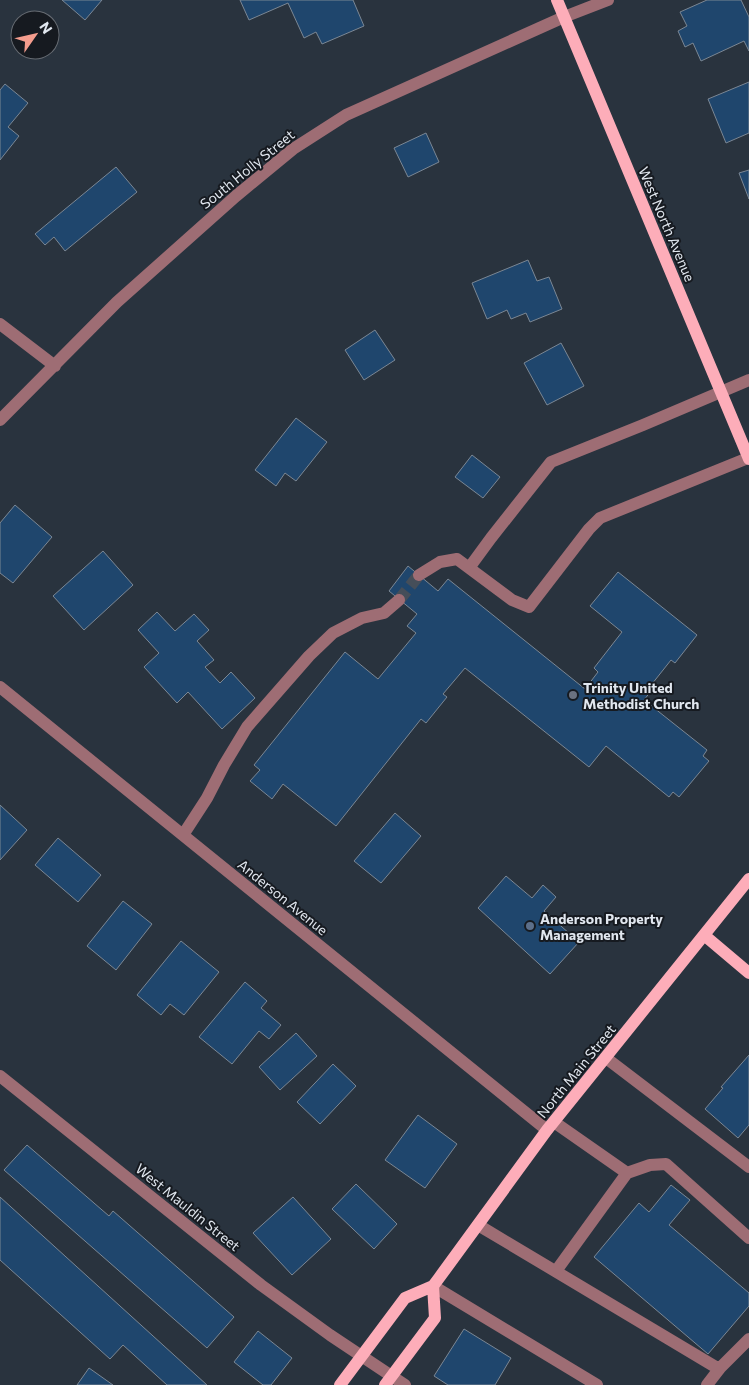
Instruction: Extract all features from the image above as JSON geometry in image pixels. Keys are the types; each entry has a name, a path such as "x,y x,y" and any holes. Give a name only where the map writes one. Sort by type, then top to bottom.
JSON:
{"main road":[{"name":"West North Avenue","path":"557,0 749,459"},
{"name":"North Main Street","path":"433,1286 550,1126 749,879"},
{"path":"704,935 749,973"},
{"path":"340,1385 406,1298 433,1286 434,1318 388,1381"}],"street":[{"name":"South Holly Street","path":"0,420 118,302 236,196 293,149 346,115 564,17 608,0"},
{"path":"0,324 55,366"},
{"path":"469,568 550,462 749,380"},
{"path":"418,575 440,562 456,559 512,600 528,607 589,529 600,518 749,459"},
{"path":"183,835 208,798 224,765 247,727 309,656 333,633 362,618 384,613 400,600"},
{"name":"Anderson Avenue","path":"0,687 183,835 550,1126 627,1174"},
{"path":"606,1058 749,1167"},
{"name":"West Mauldin Street","path":"0,1076 261,1285 362,1356 388,1381 405,1385"},
{"path":"556,1271 627,1174 650,1165 666,1164 749,1238"},
{"path":"478,1224 719,1369"},
{"path":"433,1286 597,1385"},
{"path":"707,1385 719,1369 749,1339"}],"building":[{"path":"62,0 102,0 85,20"},
{"path":"240,0 353,0 364,26 322,44 316,32 304,38 288,3 249,20"},
{"path":"707,0 741,0 749,17 749,51 744,41 701,61 693,43 685,47 678,31 687,26 680,12"},
{"path":"749,82 749,133 726,143 708,99"},
{"path":"5,84 28,103 8,127 19,136 0,160 0,90"},
{"path":"426,133 439,162 408,177 394,148"},
{"path":"116,167 137,192 65,251 54,237 45,245 35,234"},
{"path":"749,170 749,199 739,173"},
{"path":"528,260 537,281 549,277 562,309 530,322 526,313 511,319 507,310 487,319 472,283"},
{"path":"375,330 395,360 364,380 345,350"},
{"path":"561,343 584,386 547,405 524,363"},
{"path":"296,418 327,442 296,481 285,473 276,486 255,470"},
{"path":"472,455 500,477 483,498 455,477"},
{"path":"15,505 52,537 13,583 0,573 0,523"},
{"path":"103,551 133,585 84,630 53,596"},
{"name":"Trinity United Methodist Church","path":"408,566 438,591 448,579 585,689 598,672 594,668 622,632 590,606 618,572 697,635 675,663 671,660 648,689 651,691 644,700 707,750 703,756 709,761 679,797 673,792 669,797 606,746 589,767 465,668 443,694 447,697 426,723 421,719 336,826 283,784 272,799 250,781 260,770 254,765 345,652 378,679 416,633 407,626 417,614 389,591"},
{"path":"157,612 175,631 194,614 209,630 197,641 214,660 205,667 220,683 231,672 255,698 222,729 188,692 177,703 144,667 159,653 138,630"},
{"path":"0,805 27,830 0,860"},
{"path":"395,813 421,836 381,883 354,861"},
{"path":"58,838 101,875 78,902 35,865"},
{"path":"506,876 532,898 543,885 556,897 544,911 579,942 550,974 478,908"},
{"path":"123,901 152,924 116,970 87,946"},
{"path":"181,941 219,972 184,1015 170,1004 161,1015 137,995"},
{"path":"245,982 267,1001 261,1008 281,1025 269,1039 259,1031 232,1064 199,1037"},
{"path":"296,1033 317,1056 280,1090 259,1067"},
{"path":"749,1055 749,1125 738,1138 705,1109"},
{"path":"333,1064 356,1086 320,1124 297,1102"},
{"path":"418,1115 457,1144 425,1188 385,1160"},
{"path":"27,1145 109,1216 113,1211 234,1317 207,1348 4,1170"},
{"path":"356,1184 397,1224 374,1249 332,1209"},
{"path":"671,1185 690,1200 669,1225 749,1293 749,1306 708,1354 594,1257 639,1203 649,1212"},
{"path":"0,1197 207,1385 167,1385 123,1345 110,1359 0,1260"},
{"path":"293,1197 331,1239 292,1275 253,1233"},
{"path":"464,1329 511,1358 495,1385 448,1385 434,1376"},
{"path":"258,1331 292,1358 271,1385 263,1385 234,1362"},
{"path":"89,1368 113,1385 77,1385"}],"tunnel":[{"path":"399,600 419,575"}],"place":[{"name":"Trinity United Methodist Church","path":"573,695"},
{"name":"Anderson Property Management","path":"530,926"}]}
